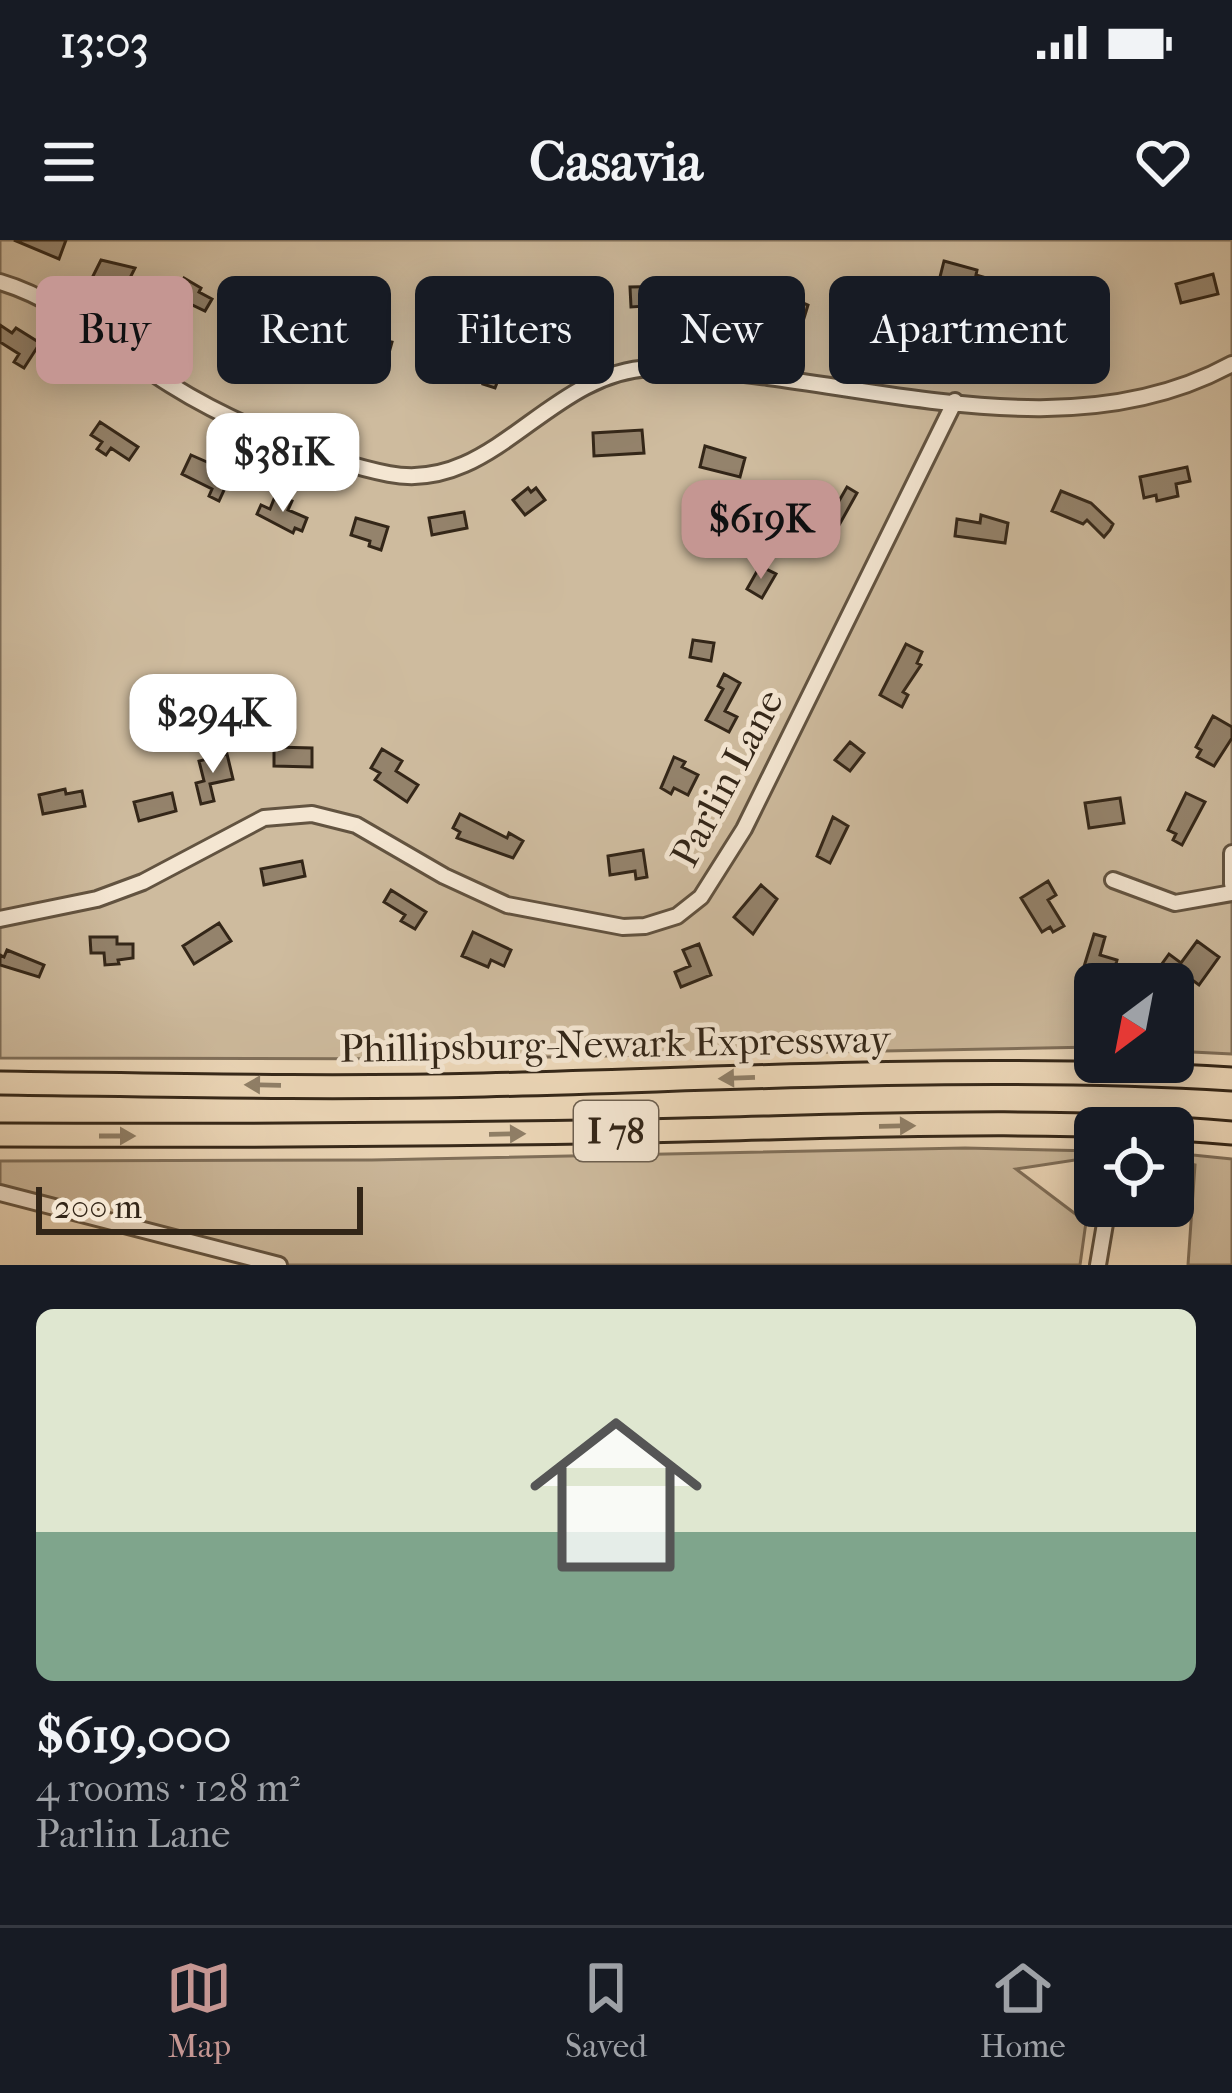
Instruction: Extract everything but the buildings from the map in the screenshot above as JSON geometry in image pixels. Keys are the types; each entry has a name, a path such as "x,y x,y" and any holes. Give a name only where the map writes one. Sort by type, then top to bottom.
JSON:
{"highway":[{"path":"980,1072 1114,1062 1232,1067"},
{"name":"Phillipsburg-Newark Expressway","path":"0,1083 476,1085 980,1072 1232,1079"},
{"name":"I 78","path":"0,1135 342,1137 989,1124 1232,1133"}],"street":[{"path":"0,282 71,316 193,399 355,467 397,475 428,476 464,466 585,383 617,372 700,369 956,401 1061,409 1112,404 1173,388 1232,364"},
{"name":"Parlin Lane","path":"0,919 97,898 143,882 265,818 312,814 356,825 443,876 507,905 623,927 677,916 701,898 744,830 956,401"},
{"path":"1113,880 1175,903 1232,889 1232,853"},
{"path":"0,1193 279,1265"},
{"path":"1098,1265 1104,1227"}],"shaded area":[{"path":"0,240 1232,240 1232,1054 1194,1052 1194,963 1074,963 1074,1047 446,1059 0,1058"},
{"path":"965,1148 1074,1151 1074,1160 1016,1169 1074,1213 1074,1227 1085,1227 1080,1265 274,1265 0,1201 0,1161 372,1160"},
{"path":"1194,1155 1232,1159 1232,1265 1188,1265"}]}
